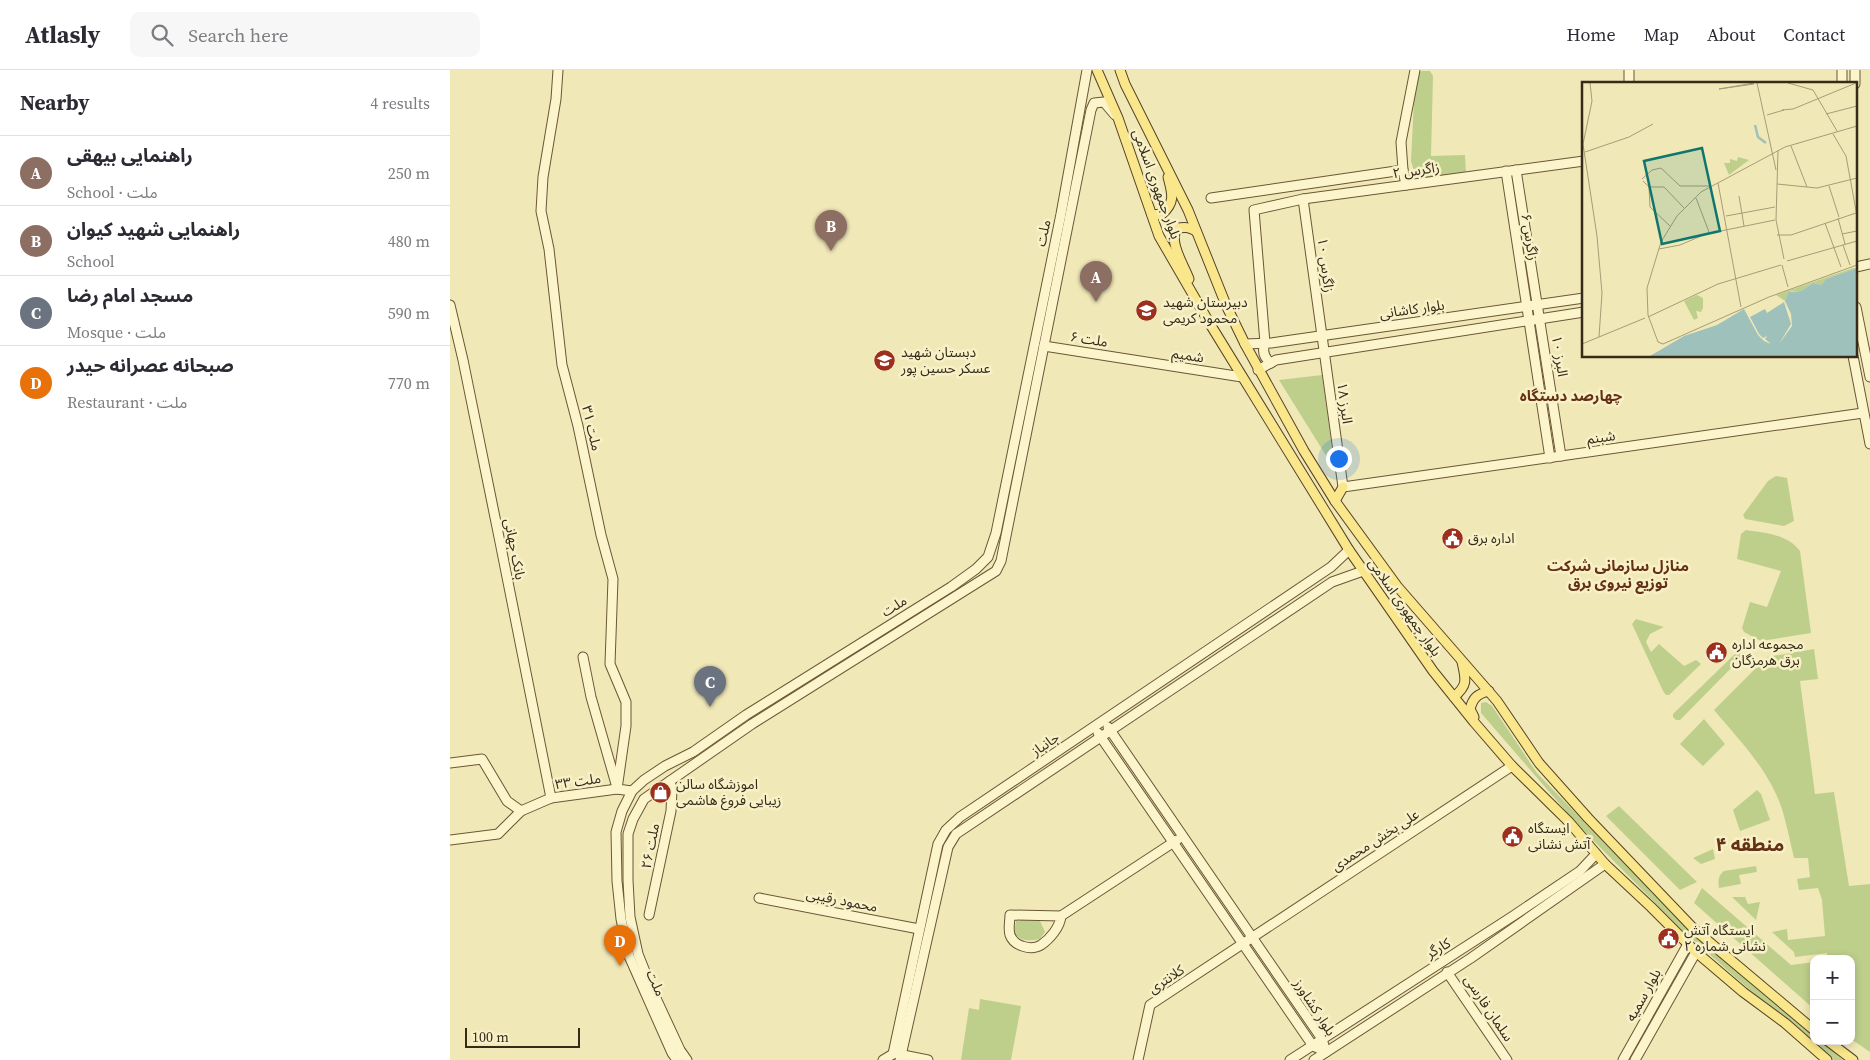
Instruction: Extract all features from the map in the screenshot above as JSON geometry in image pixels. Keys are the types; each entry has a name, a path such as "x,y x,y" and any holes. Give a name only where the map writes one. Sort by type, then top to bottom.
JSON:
{"main road":[{"name":"بلوار جمهوری اسلامی","path":"1097,70 1118,118 1159,236 1242,377 1349,550 1454,697 1512,766 1569,822 1605,864 1696,952 1743,992 1785,1023 1827,1060"},
{"name":"بلوار جمهوری اسلامی","path":"1120,70 1125,84 1188,210 1244,344 1304,451 1335,501 1397,586 1488,691 1539,763 1588,818 1695,930 1810,1027"},
{"path":"1152,215 1162,214 1172,204 1172,194 1164,160"},
{"path":"1196,231 1190,228 1177,228 1173,234 1174,241 1202,310"},
{"path":"1335,501 1343,487"},
{"path":"1454,697 1464,689 1466,678 1462,661"},
{"path":"1478,727 1470,709 1473,699 1479,694 1488,691"},
{"path":"1833,1045 1853,1060"}],"street":[{"name":"ملت ۳۱","path":"558,70 556,99 543,177 541,211 549,249 562,365 578,426 601,536 613,579 610,664 626,702 626,726 617,789"},
{"name":"ملت","path":"677,1060 672,1053 629,956 621,920 617,881 616,832 622,811 632,792 644,780 665,766 693,752 746,715 951,586 976,569 988,557 996,533 1061,214 1087,70"},
{"path":"1406,185 1402,170 1401,142 1415,70"},
{"path":"1081,108 1091,110 1094,103 1104,102 1118,118"},
{"name":"ملت","path":"687,1060 680,1050 654,994 638,954 630,917 628,880 628,834 633,819 644,799 752,724 996,571 1001,561 1091,110"},
{"name":"زاگرس ۲","path":"1265,343 1254,210 1304,199 1582,161"},
{"path":"1211,198 1402,170"},
{"name":"زاگرس ۶","path":"1511,171 1529,249 1540,319"},
{"name":"زاگرس ۶","path":"1511,171 1519,251 1530,320"},
{"name":"زاگرس ۱۰","path":"1304,199 1324,353"},
{"path":"1519,251 1529,249"},
{"name":"بلوار کاشانی","path":"1244,344 1321,336 1582,298"},
{"name":"بانک جهانی","path":"450,305 463,360 551,798"},
{"path":"1258,370 1276,360 1582,312"},
{"path":"1858,318 1870,377"},
{"name":"البرز ۱۰","path":"1540,319 1561,456"},
{"name":"البرز ۱۰","path":"1530,320 1550,458"},
{"path":"1265,343 1264,354 1271,363"},
{"name":"ملت ۶","path":"1044,346 1130,360"},
{"name":"البرز ۱۸","path":"1324,353 1343,487"},
{"path":"1853,358 1870,444"},
{"name":"شمیم","path":"1130,360 1242,377"},
{"name":"شبنم","path":"1343,487 1863,414"},
{"name":"جانباز","path":"898,1057 920,925 938,844 946,830 960,817 1331,567 1349,550"},
{"name":"جانباز","path":"898,1057 948,847 956,834 1332,582 1363,571"},
{"path":"951,586 956,596"},
{"path":"583,657 591,697 617,789"},
{"path":"793,685 799,694"},
{"name":"بلوار کشاورز","path":"1104,720 1322,1039 1326,1052"},
{"name":"بلوار کشاورز","path":"1093,728 1313,1046 1326,1052"},
{"path":"693,752 699,762"},
{"path":"450,763 482,759 508,801 521,811"},
{"name":"علی بخش محمدی","path":"1244,945 1512,766"},
{"name":"ملت ۲۶","path":"649,915 671,811 672,790 670,781"},
{"name":"ملت ۳۳","path":"450,840 498,834 521,811 551,798 617,789 632,792"},
{"path":"960,817 967,826"},
{"path":"1062,916 1058,927 1040,945 1035,947 1021,946 1013,940 1009,933 1010,915 1062,916 1183,836"},
{"name":"کارگر","path":"1314,1060 1471,958 1583,874 1596,854"},
{"name":"کارگر","path":"1290,1060 1583,874 1605,864"},
{"name":"محمود رقیبی","path":"759,898 920,925 930,923"},
{"name":"بلوار سمیه","path":"1623,1060 1688,944"},
{"name":"کلانتری","path":"1138,1060 1150,1005 1244,945"},
{"path":"1464,949 1471,958"},
{"name":"بلوار سمیه","path":"1635,1060 1696,952"},
{"path":"1679,958 1689,964"},
{"name":"سلمان فارسی","path":"1447,972 1507,1060"},
{"path":"883,1060 898,1057 928,1060"}],"green space":[{"path":"1422,71 1430,71 1433,76 1431,156 1465,155 1466,173 1421,178 1414,171 1411,161 1415,80 1417,74"},
{"path":"1322,375 1335,470 1279,380"},
{"path":"1776,476 1787,478 1794,521 1784,526 1745,519 1743,515 1768,481"},
{"path":"1746,530 1768,533 1782,538 1795,545 1800,551 1811,633 1761,641 1744,632 1742,628 1750,602 1767,607 1781,571 1737,559 1741,534"},
{"path":"1636,619 1664,627 1650,634 1646,642 1651,652 1659,644 1684,666 1696,660 1701,664 1669,695 1666,695 1663,691 1632,624"},
{"path":"1814,649 1818,679 1800,681 1815,794 1834,792 1849,886 1870,884 1870,1052 1855,1042 1855,955 1827,955 1827,953 1795,957 1794,952 1772,932 1787,929 1788,940 1825,936 1822,900 1818,888 1799,890 1797,879 1810,877 1808,858 1794,858 1782,809 1770,781 1753,756 1714,710 1767,657"},
{"path":"1738,651 1741,653 1741,658 1680,720 1676,720 1673,714"},
{"path":"1486,702 1492,706 1537,773 1665,906 1725,961 1810,1032 1810,1040 1678,926 1578,825 1481,713 1481,703"},
{"path":"1704,719 1725,744 1703,766 1680,744"},
{"path":"1757,790 1761,794 1770,820 1740,831 1733,810"},
{"path":"1619,806 1697,882 1680,890 1606,816"},
{"path":"1713,849 1715,859 1701,864 1693,858"},
{"path":"1756,866 1757,872 1739,875 1741,884 1719,888 1719,878 1724,871"},
{"path":"1702,888 1791,965 1810,963 1810,1005 1694,903"},
{"path":"1732,897 1745,897 1748,904 1760,902 1756,920"},
{"path":"1016,921 1040,921 1045,932 1040,939 1026,940 1014,933"},
{"path":"980,999 1021,1006 1011,1060 961,1060 969,1008 979,1010"},
{"path":"1816,1045 1826,1045 1843,1060 1834,1060"}],"place":[{"name":"راهنمایی شهید کیوان","path":"831,251"},
{"name":"راهنمایی بیهقی","path":"1096,302"},
{"name":"دبیرستان شهید محمود کریمی","path":"1147,310"},
{"name":"دبستان شهید عسکر حسین پور","path":"885,360"},
{"name":"اداره برق","path":"1452,538"},
{"name":"مجموعه اداره برق هرمزگان","path":"1716,652"},
{"name":"مسجد امام رضا","path":"710,707"},
{"name":"اموزشگاه سالن زیبایی فروغ هاشمی","path":"660,792"},
{"name":"ایستگاه آتش نشانی","path":"1512,836"},
{"name":"ایستگاه آتش نشانی شماره ۲","path":"1668,938"},
{"name":"صبحانه عصرانه حیدر","path":"620,966"}],"district":[{"name":"چهارصد دستگاه","path":"1571,395"},
{"name":"منازل سازمانی شرکت توزیع نیروی برق","path":"1618,574"},
{"name":"منطقه ۴","path":"1750,844"}]}
